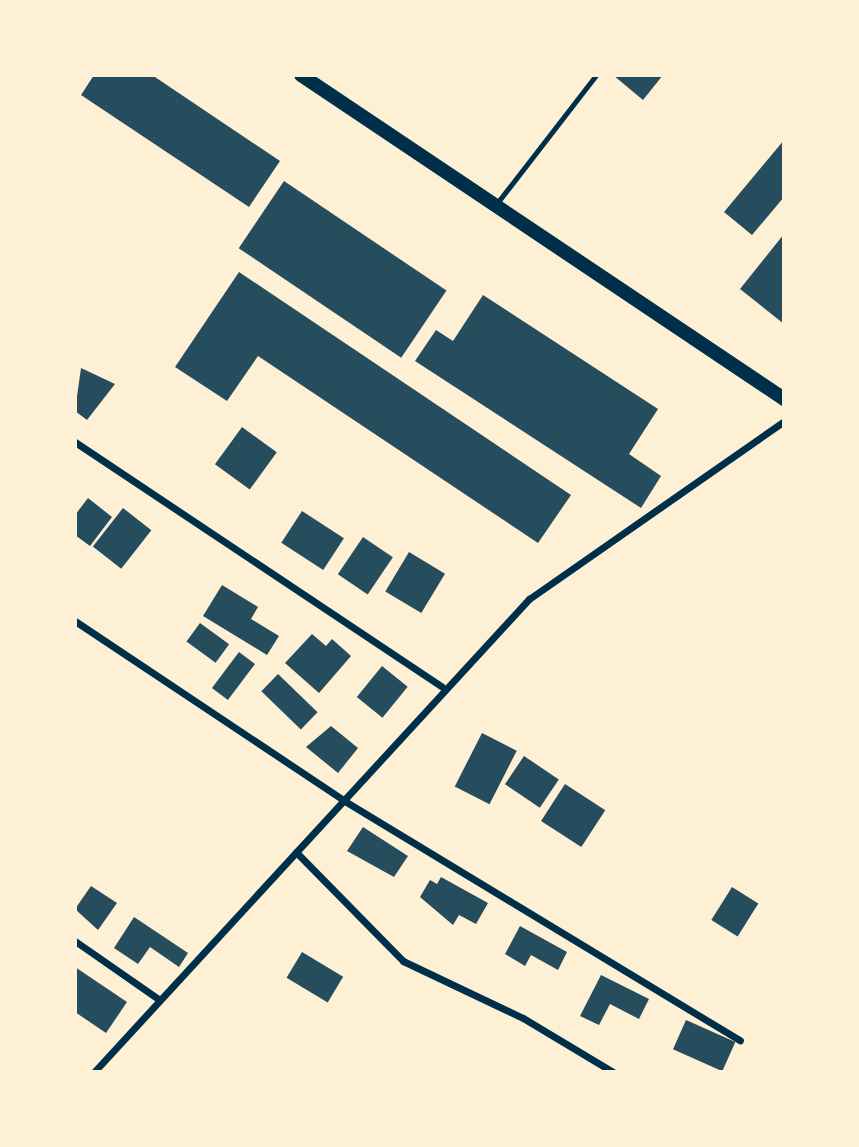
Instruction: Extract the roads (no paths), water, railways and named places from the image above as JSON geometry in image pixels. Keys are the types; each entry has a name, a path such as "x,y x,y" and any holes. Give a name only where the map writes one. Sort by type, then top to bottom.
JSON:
{"main road":[{"path":"301,75 784,399"}],"street":[{"path":"94,1072 296,852 442,687 538,591 784,421"},
{"path":"75,442 442,687"},
{"path":"75,621 343,800 740,1040"},
{"path":"296,852 403,961 523,1018 613,1072"},
{"path":"75,941 160,1000"}],"lane":[{"path":"495,206 596,75"}]}
